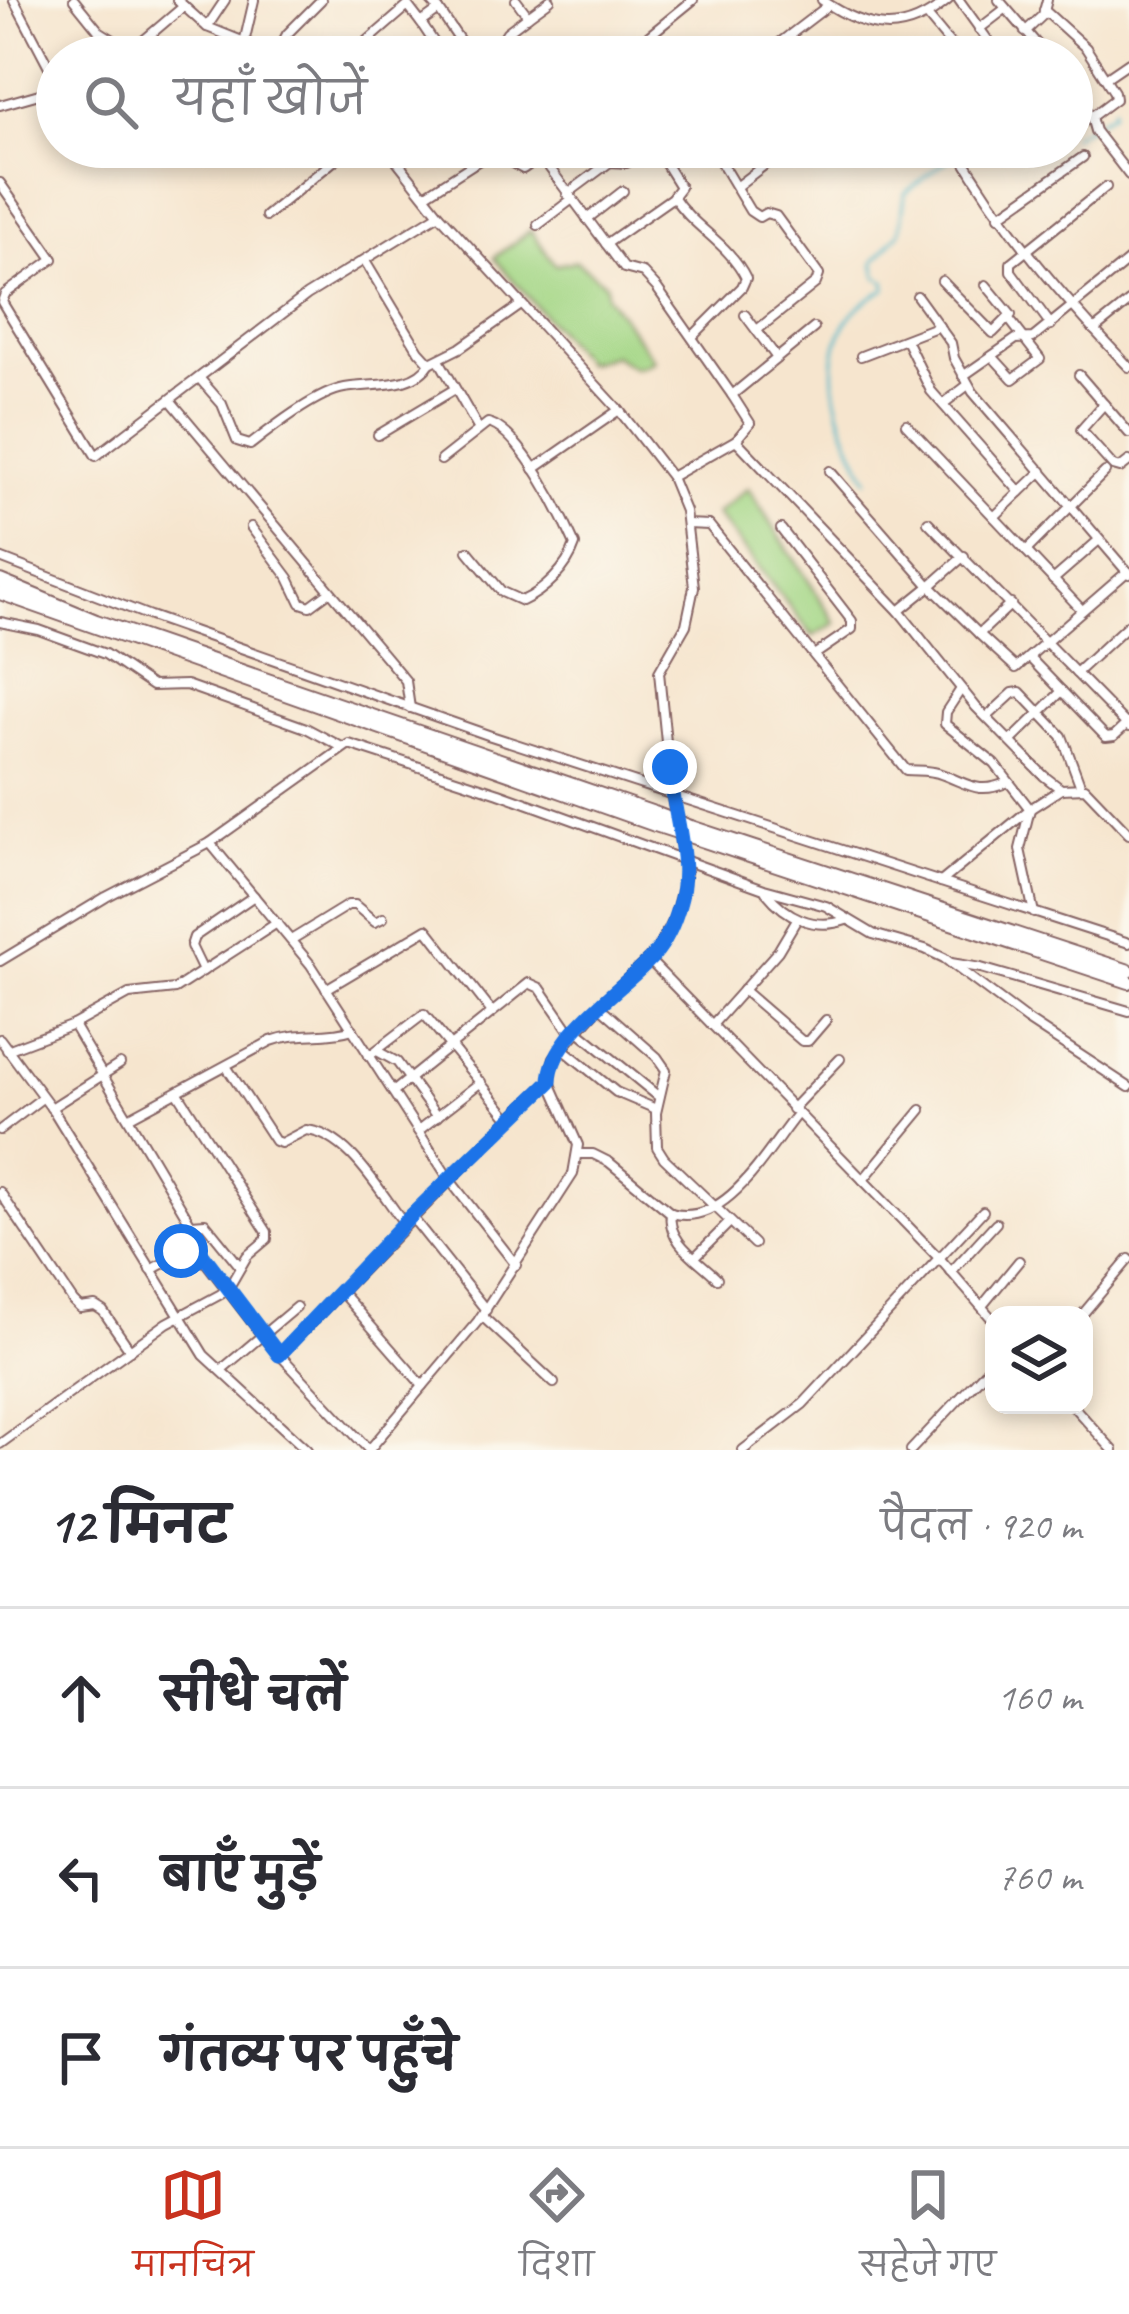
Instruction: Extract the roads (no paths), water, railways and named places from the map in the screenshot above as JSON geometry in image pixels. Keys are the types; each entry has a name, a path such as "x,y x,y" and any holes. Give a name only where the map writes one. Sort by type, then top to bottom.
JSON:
{"highway":[{"path":"0,581 96,621 1129,982"},
{"path":"0,593 656,819"},
{"path":"690,831 1129,971"}],"street":[{"path":"14,0 36,44"},
{"path":"74,0 105,36"},
{"path":"207,27 225,0"},
{"path":"246,36 254,0"},
{"path":"286,36 322,0"},
{"path":"430,0 457,36"},
{"path":"516,0 529,16"},
{"path":"506,36 514,24 550,0"},
{"path":"648,36 693,0"},
{"path":"787,36 825,2 890,27 928,17 948,0"},
{"path":"958,0 985,36"},
{"path":"147,36 181,3 207,27 228,36"},
{"path":"979,28 1002,4 1029,36"},
{"path":"1025,32 1046,5 1076,36"},
{"path":"373,36 408,6 430,36"},
{"path":"422,22 439,10"},
{"path":"928,17 944,36"},
{"path":"1093,59 1115,99 1093,123 1129,175"},
{"path":"1107,77 1129,62"},
{"path":"0,105 36,93"},
{"path":"266,216 325,168"},
{"path":"151,1270 194,1246 263,1337 369,1450 484,1313 573,1174 578,1154 550,1082 552,1064 599,1006 649,960 676,916 685,884 659,672 692,608 694,586 686,518 671,477 619,410 403,168"},
{"path":"425,196 468,168"},
{"path":"549,168 624,268 647,276 750,423 736,440 671,477"},
{"path":"538,225 603,168"},
{"path":"605,244 673,196 680,187 667,168"},
{"path":"725,168 754,215 776,216 819,274 816,283 757,330"},
{"path":"736,187 761,168"},
{"path":"969,168 1026,250 1129,367"},
{"path":"1000,216 1068,168"},
{"path":"0,183 53,259 5,294 2,302 92,452 100,454 307,296 439,214"},
{"path":"1051,325 1009,267 1106,187"},
{"path":"587,219 622,191"},
{"path":"673,196 735,258 746,278 692,337"},
{"path":"943,404 992,356 1016,339 1025,340 1051,325 1129,260"},
{"path":"365,261 478,428"},
{"path":"942,280 991,333 1010,319"},
{"path":"986,285 1007,306 1010,319 1040,359 1018,378 1006,375 992,356"},
{"path":"830,472 929,586 1013,666 1020,666 1128,572 965,380 951,343 916,296"},
{"path":"1094,330 1129,302"},
{"path":"200,379 222,404 230,431 244,446 250,445 278,421 334,390 416,377 521,305"},
{"path":"745,315 777,358"},
{"path":"861,356 939,326"},
{"path":"732,395 814,328"},
{"path":"906,340 922,378 1020,492"},
{"path":"1079,375 1129,433"},
{"path":"378,435 455,388"},
{"path":"171,401 406,681 410,708"},
{"path":"1104,404 1081,430 1113,466 1120,468 1129,461"},
{"path":"534,469 619,410"},
{"path":"441,460 478,428 488,423 501,427 534,469 575,545 562,569 534,595 514,601 468,551"},
{"path":"906,424 1082,609"},
{"path":"736,440 899,611 987,717 1061,789"},
{"path":"994,517 1042,471"},
{"path":"1025,551 1105,472"},
{"path":"686,518 709,525 906,770 934,772 990,790 1009,782"},
{"path":"928,522 1128,724 1106,737 1029,657"},
{"path":"251,527 289,578 301,603 310,606 329,592"},
{"path":"781,529 852,621 852,629 814,655"},
{"path":"267,549 284,534"},
{"path":"1054,580 1099,540"},
{"path":"899,611 964,556"},
{"path":"0,558 410,708 1129,943"},
{"path":"980,634 1011,604"},
{"path":"0,622 39,629 105,654 152,686 186,685 306,728 342,747"},
{"path":"1052,680 1129,624"},
{"path":"962,689 946,712 945,724 994,764 1030,809"},
{"path":"987,717 1017,691 1062,736 1081,787 1129,835"},
{"path":"1011,741 1062,691"},
{"path":"0,961 210,842 342,747 357,744 685,862 826,906 873,934 925,949 1129,1087"},
{"path":"941,882 1030,809 1061,789 1081,787"},
{"path":"1030,809 1020,849 1034,913"},
{"path":"210,842 291,940 373,1053 449,1179 516,1265"},
{"path":"764,889 778,907 797,919 830,926 848,919"},
{"path":"203,970 191,946 194,937 254,896"},
{"path":"291,940 348,905 355,905 375,922 383,918"},
{"path":"712,1025 778,952 797,919"},
{"path":"7,1050 74,1024 129,994 169,991 277,923"},
{"path":"326,989 427,929 491,1011"},
{"path":"649,960 985,1310"},
{"path":"951,963 1129,1011"},
{"path":"393,1092 532,982 575,1033 659,1097"},
{"path":"743,990 802,1041 808,1041 826,1020"},
{"path":"599,1006 663,1064 665,1079 654,1134 664,1158 754,1244"},
{"path":"373,1053 424,1014 510,1119"},
{"path":"74,1024 191,1224 205,1223 239,1265"},
{"path":"130,1117 284,1036 320,1036 352,1029"},
{"path":"0,1039 51,1108 204,1355 307,1450"},
{"path":"562,1048 616,1092 656,1108"},
{"path":"373,1053 397,1062 437,1117"},
{"path":"578,1154 609,1162 671,1213 685,1216 714,1208 738,1187 840,1059"},
{"path":"51,1108 120,1064"},
{"path":"226,1066 275,1141 281,1143 306,1130 327,1135 348,1153 484,1313 554,1383"},
{"path":"418,1131 481,1082"},
{"path":"279,1355 408,1219 550,1082"},
{"path":"1,1446 178,1317 228,1288 239,1265 265,1242 268,1234 178,1093"},
{"path":"0,1130 42,1098"},
{"path":"863,1180 921,1111"},
{"path":"0,1192 77,1305 98,1306 130,1351"},
{"path":"742,1450 802,1404 982,1211"},
{"path":"671,1213 671,1232 717,1278"},
{"path":"695,1257 730,1222"},
{"path":"951,1272 996,1223"},
{"path":"1090,1306 1129,1259"},
{"path":"982,1306 1018,1261"},
{"path":"341,1292 423,1386"},
{"path":"221,1370 296,1307"},
{"path":"911,1450 985,1372"},
{"path":"1080,1414 1113,1450"}],"waterway":[{"path":"1093,124 1113,107"},
{"path":"868,479 837,401 835,350 844,326 861,306 886,289 874,262 900,232 905,193 937,168"}]}
